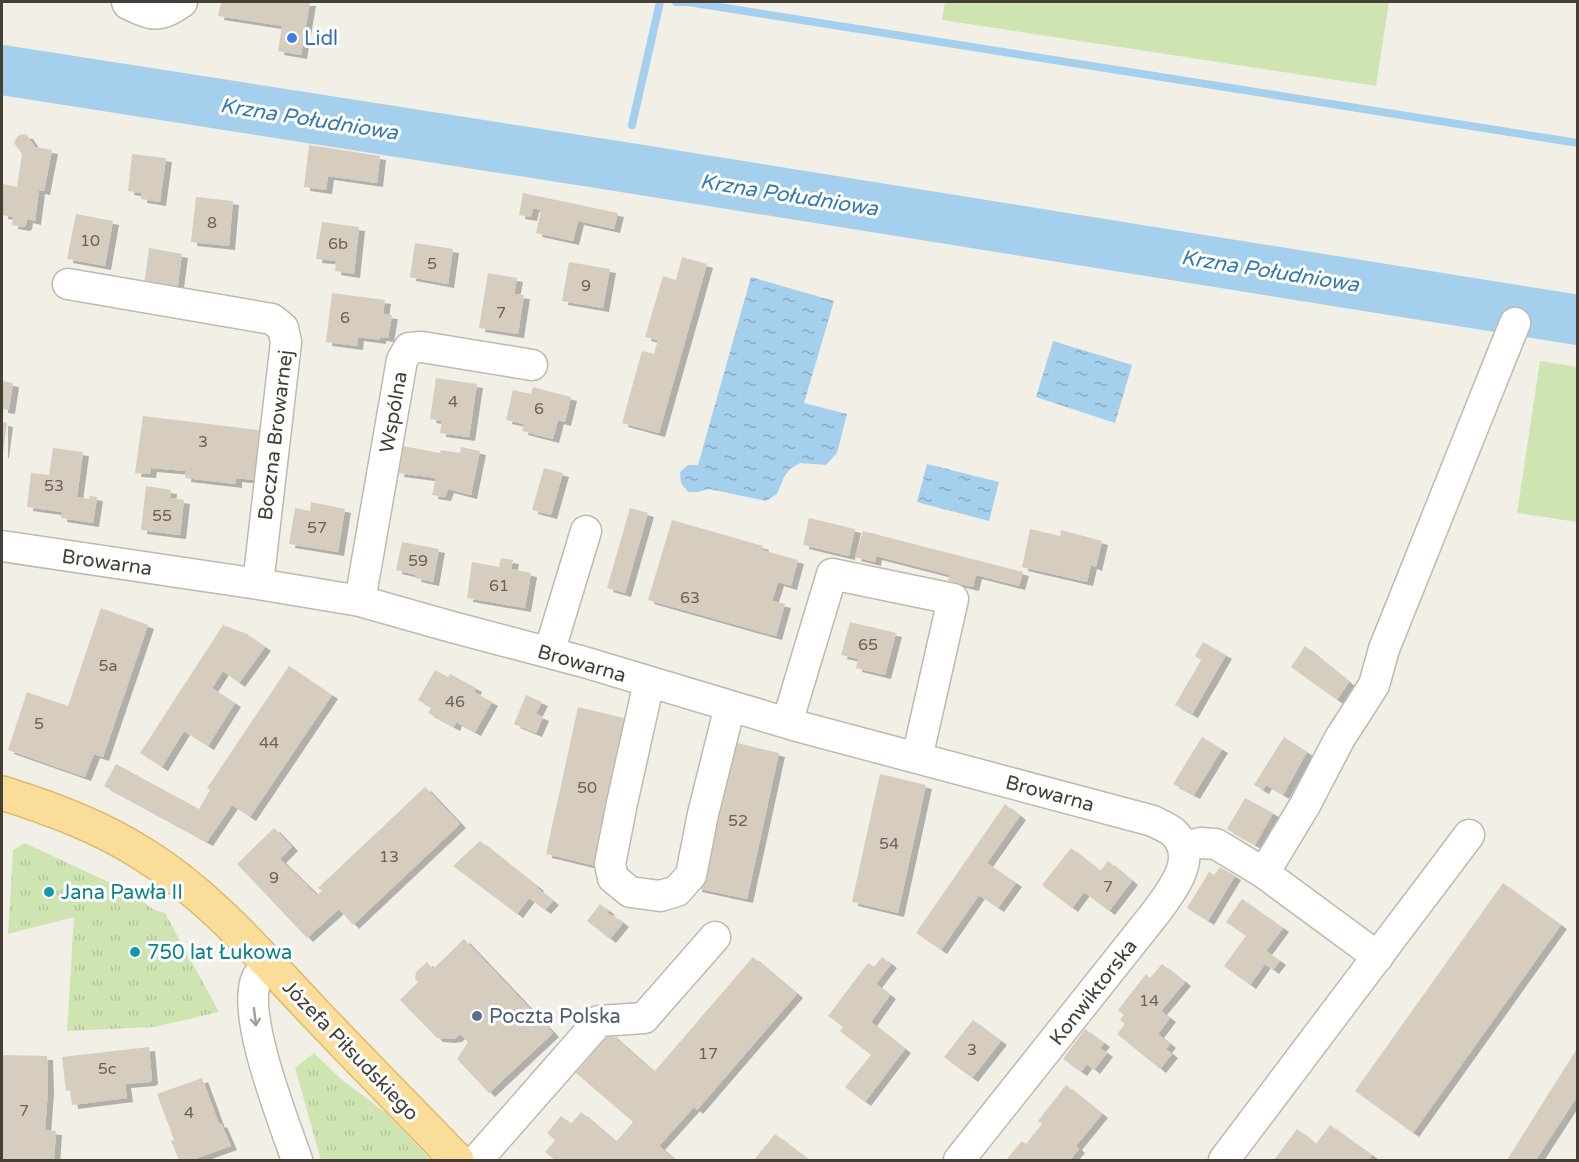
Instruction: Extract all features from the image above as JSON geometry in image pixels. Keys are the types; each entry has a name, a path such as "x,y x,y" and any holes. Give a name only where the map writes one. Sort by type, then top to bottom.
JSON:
{"main road":[{"name":"Józefa Piłsudskiego","path":"2,793 45,807 96,829 142,853 202,897 457,1161"}],"street":[{"path":"127,2 148,13 162,14 182,2"},
{"name":"Boczna Browarnej","path":"68,284 272,319 284,328 286,342 258,584"},
{"path":"1264,873 1305,805 1340,738 1374,685 1388,638 1515,323"},
{"name":"Wspólna","path":"360,600 402,360 409,348 422,347 532,365"},
{"path":"549,653 586,531"},
{"name":"Browarna","path":"2,546 360,600 787,723 1153,821 1174,833 1183,847"},
{"path":"787,723 832,574 953,599 917,758"},
{"path":"649,682 610,864 613,878 630,892 660,896 677,891 691,874 703,814 730,706"},
{"path":"1224,1161 1469,835"},
{"path":"1183,847 1200,843 1216,844 1264,873 1378,957"},
{"name":"Konwiktorska","path":"959,1161 1163,903 1181,875 1185,861 1183,847"},
{"path":"477,1161 599,1021 644,1018 715,937"},
{"path":"269,964 257,978 253,997 254,1018 261,1050 297,1161"}],"green space":[{"path":"945,2 1389,2 1376,86 942,20"},
{"path":"1540,361 1577,367 1577,522 1517,513"},
{"path":"25,843 132,893 154,910 165,913 219,1012 154,1027 67,1031 74,917 8,934 13,850"},
{"path":"314,1053 341,1079 386,1113 431,1160 321,1160 295,1068"}],"water":[{"path":"751,277 834,301 804,403 847,414 837,453 826,465 800,463 790,469 777,494 766,501 709,489 688,492 681,483 680,472 688,465 698,465"},
{"path":"1053,341 1132,365 1115,423 1036,397"},
{"path":"927,464 999,482 989,521 917,502"}],"building":[{"name":"Lidl","path":"221,2 310,2 301,55 278,51 282,26 218,16"},
{"path":"21,134 27,135 35,147 52,150 44,191 39,190 35,221 27,219 24,227 12,225 13,217 2,215 3,184 17,187 22,154 14,143"},
{"path":"309,145 380,156 377,183 328,176 326,190 304,187"},
{"path":"132,154 166,158 160,202 141,199 141,193 128,191"},
{"path":"523,193 618,213 614,229 578,221 573,241 536,233 541,210 533,208 531,217 519,215"},
{"path":"196,197 233,201 229,246 191,242"},
{"path":"76,214 113,221 105,266 67,259"},
{"path":"322,222 359,227 354,274 335,271 336,261 316,259"},
{"path":"415,243 453,249 448,284 410,277"},
{"path":"149,248 182,254 177,291 144,286"},
{"path":"682,257 707,264 659,433 622,423 642,351 654,354 658,340 645,337 663,276 676,280"},
{"path":"569,262 610,269 603,308 562,301"},
{"path":"488,273 517,278 514,294 524,295 518,334 479,328"},
{"path":"332,293 385,300 383,314 392,315 388,338 380,337 380,340 358,337 357,346 326,342"},
{"path":"436,378 477,384 469,437 440,433 442,421 430,419"},
{"path":"2,381 13,383 9,410 2,409"},
{"path":"533,387 571,397 565,422 558,420 553,439 522,431 524,424 506,420 513,390 531,394"},
{"path":"143,416 267,431 263,481 236,478 236,484 185,478 186,471 151,468 150,474 135,473"},
{"path":"2,422 7,423 3,454 2,454"},
{"path":"403,446 440,453 441,450 460,453 461,447 480,451 471,495 448,489 445,497 432,495 436,478 398,473"},
{"path":"53,448 83,452 77,497 89,499 90,496 97,497 93,523 61,518 62,512 27,507 31,473 49,475"},
{"path":"544,468 563,473 551,515 532,510"},
{"path":"146,486 171,490 170,498 184,500 180,535 141,530"},
{"path":"311,502 345,509 338,552 289,544 295,508 310,511"},
{"path":"630,508 648,513 625,593 607,588"},
{"path":"809,518 855,529 849,556 803,545"},
{"path":"672,520 763,546 762,550 798,560 791,586 778,582 772,601 785,604 776,636 648,600"},
{"path":"1030,529 1060,536 1061,530 1102,541 1096,567 1091,565 1087,582 1022,567"},
{"path":"863,531 1023,572 1019,586 976,575 973,587 948,581 950,575 876,556 875,562 855,557"},
{"path":"402,542 439,549 433,582 396,570"},
{"path":"501,558 513,560 511,569 531,573 525,608 467,598 472,562 499,567"},
{"path":"101,608 148,625 103,757 94,754 85,777 8,750 27,692 68,706"},
{"path":"850,622 896,633 885,675 856,668 858,659 841,655"},
{"path":"223,625 247,634 265,647 239,683 223,671 212,688 235,703 208,746 184,731 162,767 140,753"},
{"path":"1203,642 1226,655 1192,714 1175,705 1201,660 1195,656"},
{"path":"1305,646 1349,682 1337,700 1291,667"},
{"path":"289,666 332,695 250,817 232,805 207,842 104,786 116,764 199,809 210,790 207,788"},
{"path":"435,670 448,677 450,674 476,688 474,692 492,702 475,732 456,722 454,727 428,713 431,708 418,700"},
{"path":"526,695 542,702 536,714 543,717 536,733 514,724"},
{"path":"578,707 628,719 596,866 546,854"},
{"path":"1202,737 1222,749 1194,795 1173,784"},
{"path":"1284,737 1307,752 1283,795 1266,785 1263,790 1254,785"},
{"path":"729,741 779,753 747,899 696,888"},
{"path":"880,774 926,785 898,913 852,902"},
{"path":"425,787 460,824 353,925 339,909 307,938 237,864 274,828 292,847 280,859 317,895 322,891 318,888"},
{"path":"1245,798 1273,813 1255,845 1227,829"},
{"path":"1005,804 1020,816 987,863 1016,883 998,908 979,895 941,950 916,933"},
{"path":"480,841 553,901 545,910 529,898 517,914 453,866"},
{"path":"1071,848 1100,871 1108,861 1132,881 1109,911 1084,892 1072,908 1042,885"},
{"path":"1220,867 1235,876 1208,921 1187,908 1209,872 1214,875"},
{"path":"1503,883 1561,925 1413,1133 1355,1091"},
{"path":"1242,899 1283,928 1266,951 1280,961 1273,970 1265,964 1250,985 1224,966 1246,936 1226,922"},
{"path":"600,904 609,911 607,913 623,923 610,939 587,921"},
{"name":"Poczta Polska","path":"464,939 553,1033 489,1093 457,1059 468,1042 460,1034 456,1038 437,1038 400,1000 418,982 415,979 416,972 427,962 433,969"},
{"path":"753,957 797,994 697,1110 694,1107 659,1146 675,1160 555,1160 545,1152 555,1140 547,1133 561,1116 571,1124 581,1112 616,1142 633,1122 576,1073 610,1033 654,1072"},
{"path":"882,957 891,964 876,984 890,995 871,1022 905,1049 865,1102 845,1087 871,1055 840,1031 843,1027 828,1016 868,963 874,967"},
{"path":"1162,964 1185,982 1161,1011 1170,1018 1158,1034 1170,1044 1166,1049 1172,1054 1160,1069 1117,1034 1125,1024 1120,1020 1124,1015 1118,1010 1146,974 1150,978"},
{"path":"973,1020 1001,1041 972,1078 944,1057"},
{"path":"1085,1029 1104,1043 1100,1048 1107,1053 1094,1070 1087,1064 1081,1072 1063,1059"},
{"path":"149,1047 152,1080 125,1084 127,1098 72,1105 70,1090 66,1091 62,1057"},
{"path":"1578,1047 1578,1095 1536,1160 1507,1160"},
{"path":"2,1055 47,1056 48,1090 45,1130 56,1131 54,1160 2,1160"},
{"path":"202,1078 219,1124 221,1123 231,1146 192,1160 179,1160 157,1094"},
{"path":"1066,1085 1102,1114 1076,1146 1079,1149 1070,1160 1006,1160 1022,1141 1026,1144 1042,1124 1038,1121"},
{"path":"1330,1125 1372,1155 1368,1160 1274,1160 1297,1129 1316,1144"},
{"path":"775,1134 809,1160 754,1160"}],"waterway":[{"path":"632,125 660,2"},
{"path":"676,2 688,2 1578,143"},
{"name":"Krzna Południowa","path":"2,70 1578,320"},
{"path":"623,167 626,159"}],"place":[{"name":"Lidl","path":"292,38"},
{"name":"Jana Pawła II","path":"49,892"},
{"name":"750 lat Łukowa","path":"135,952"},
{"name":"Poczta Polska","path":"477,1016"}]}
